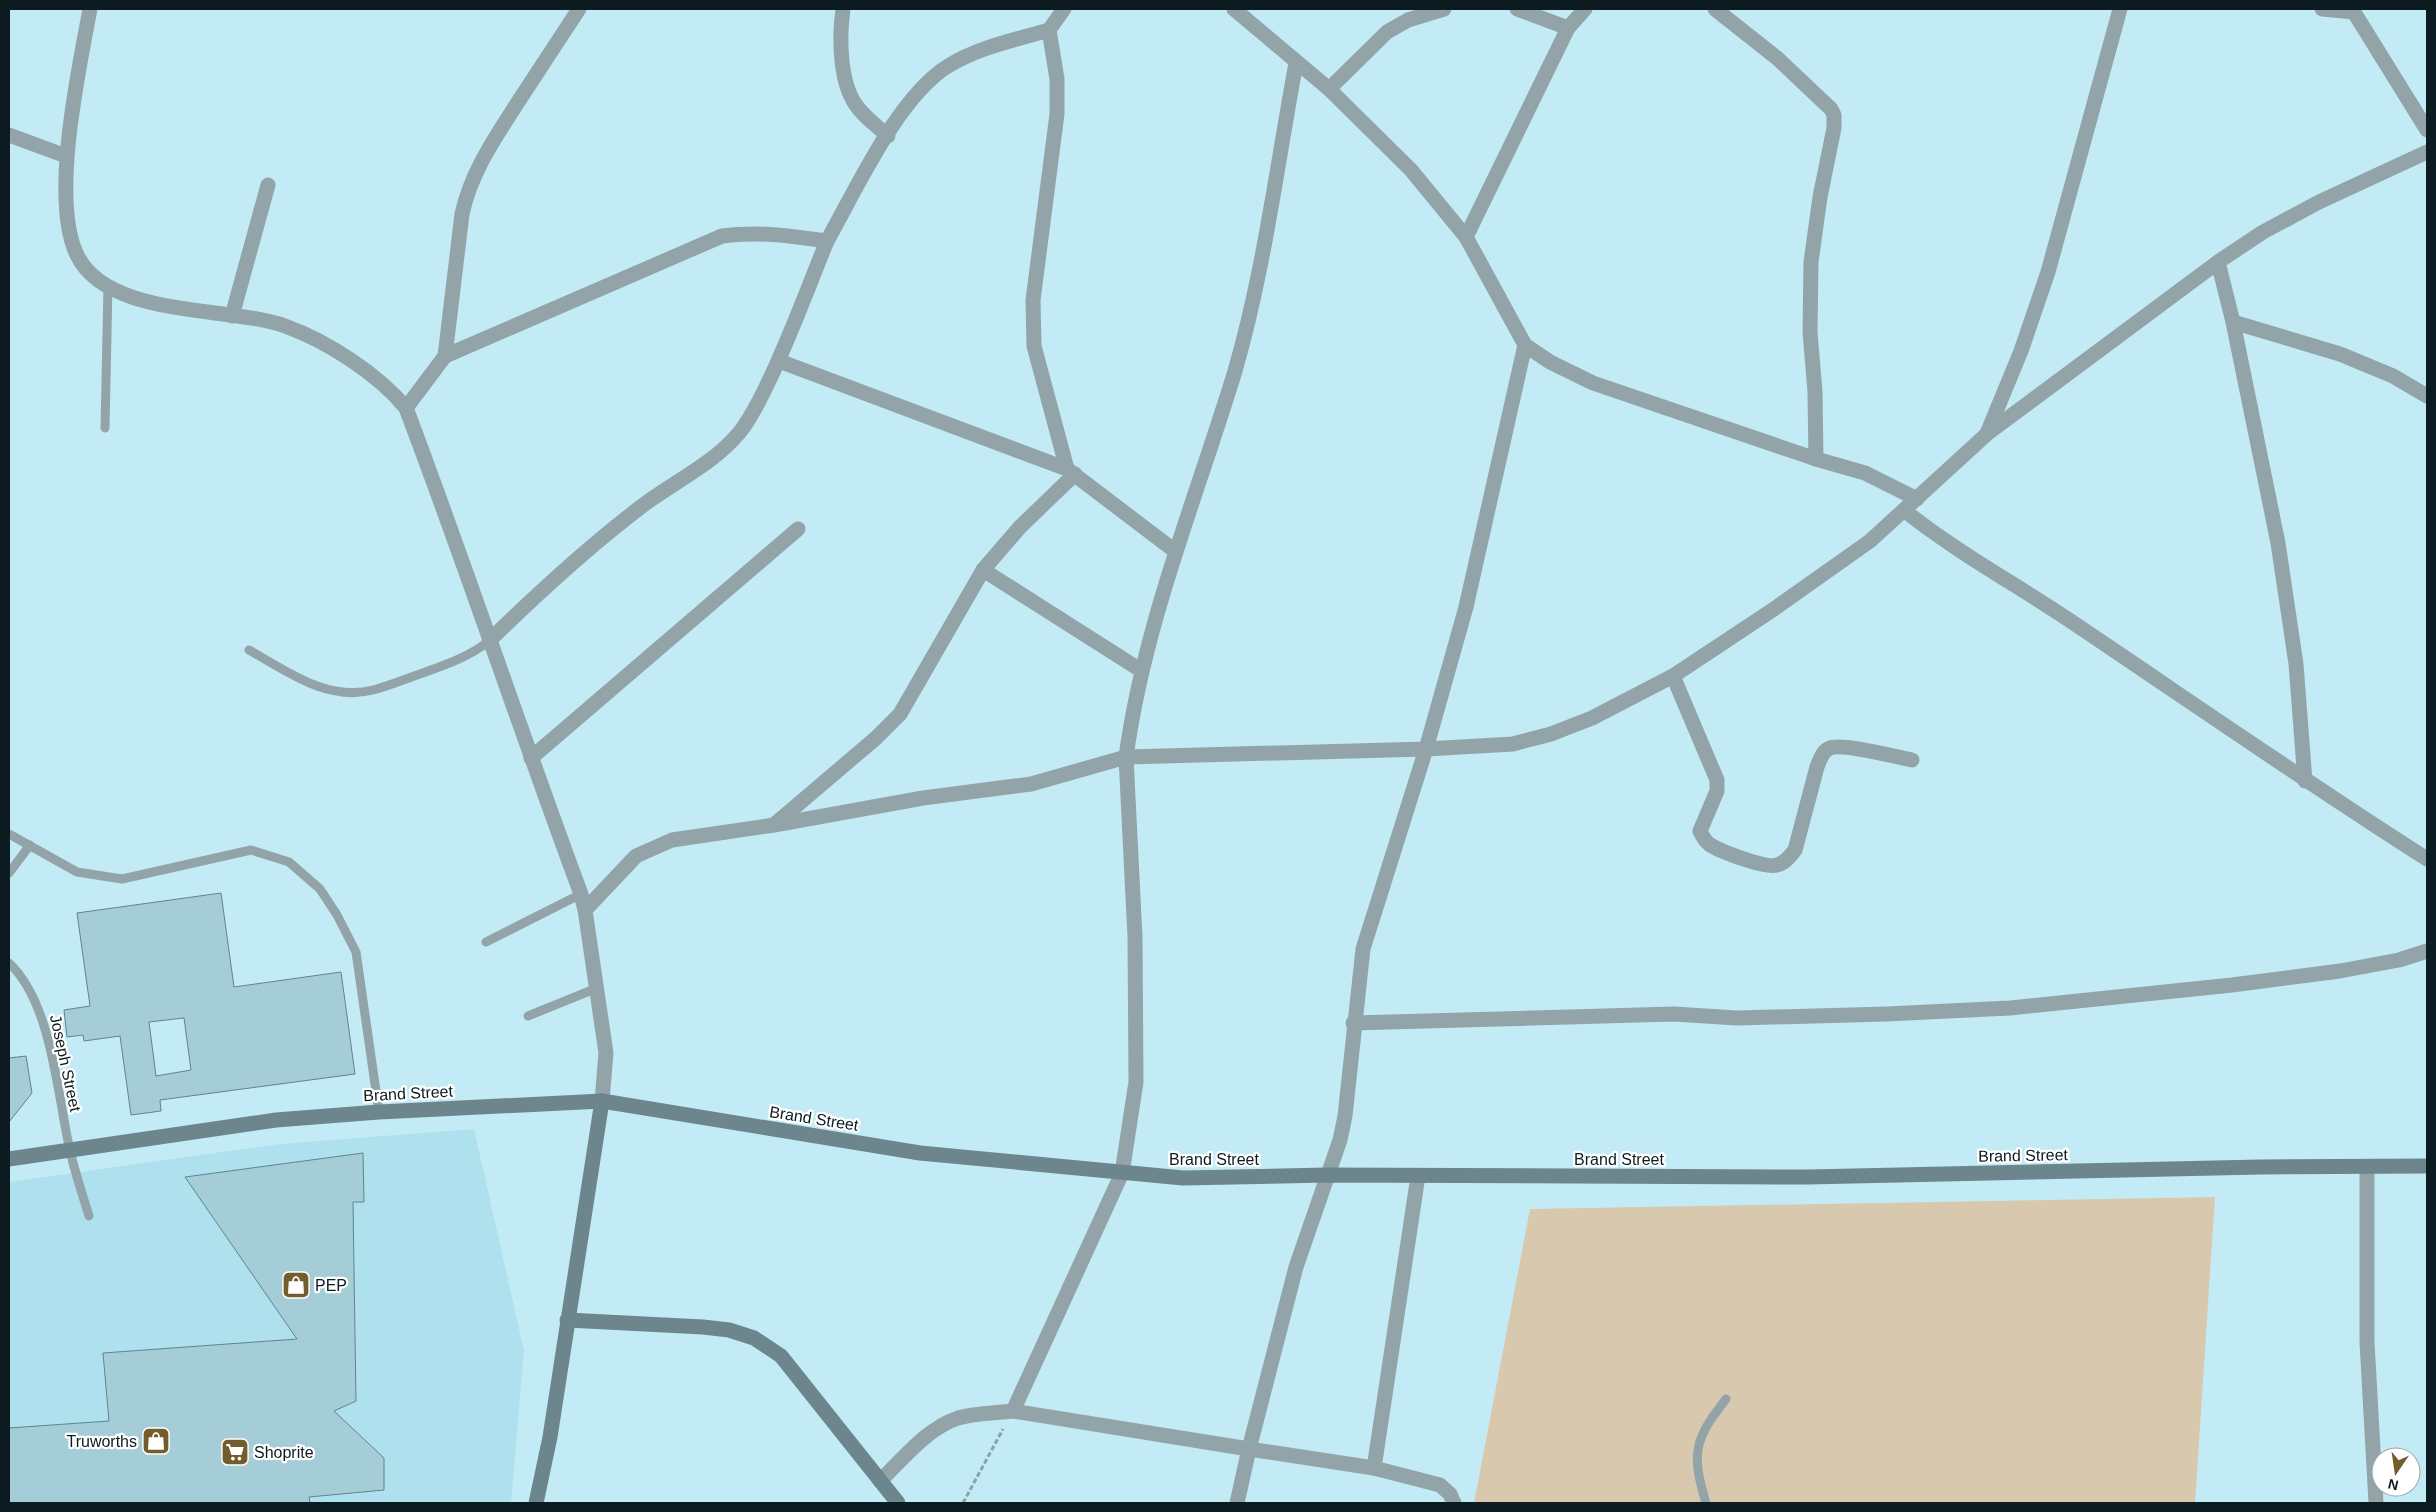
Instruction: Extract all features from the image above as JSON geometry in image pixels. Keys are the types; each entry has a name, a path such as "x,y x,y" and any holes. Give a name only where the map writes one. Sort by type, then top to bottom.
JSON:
{"street":[{"path":"90,9 66,156 67,208 76,255 93,278 108,286 145,300 210,314 232,316 285,326 339,353 391,390 406,408 470,578 489,641 586,910 606,1053 602,1101 566,1320 550,1437 536,1503"},
{"path":"406,408 445,356 466,197 489,147 579,9"},
{"path":"843,9 842,63 852,99 859,109 888,136"},
{"path":"489,641 550,581 644,505 706,465 740,432 779,361 827,241 907,105 922,86 948,66 983,49 1049,30 1064,9"},
{"path":"1234,9 1248,14 1296,63 1329,89 1411,170 1466,237 1525,345 1550,362 1593,383 1816,459 1865,473 1889,483 1917,499"},
{"path":"1329,89 1387,32 1408,20 1444,9"},
{"path":"1517,9 1568,28"},
{"path":"1466,237 1568,28 1585,9"},
{"path":"1714,9 1777,58 1817,95 1834,115 1834,128 1820,198 1811,262 1810,332 1815,392 1816,459"},
{"path":"1988,433 2021,351 2048,272 2120,9"},
{"path":"2322,9 2353,10 2427,130"},
{"path":"1049,30 1057,80 1057,114 1032,300 1033,327 1034,346 1071,471"},
{"path":"1013,1411 1122,1173 1136,1082 1135,937 1126,757 1134,703 1175,552 1234,372 1249,320 1296,63"},
{"path":"9,135 66,156"},
{"path":"586,910 636,856 672,840 774,825 923,798 1031,784 1126,757 1426,749 1513,744 1551,734 1592,718 1673,676 1774,609 1870,541 1905,511 1988,433 2218,262 2263,232 2318,202 2427,152"},
{"path":"232,316 268,185"},
{"path":"445,356 722,236 746,233 775,233 827,241"},
{"path":"2218,262 2233,322 2247,400 2278,543 2296,664 2305,781"},
{"path":"2233,322 2340,354 2393,376 2427,396"},
{"path":"1237,1503 1296,1266 1340,1140 1345,1116 1363,949 1426,749 1466,607 1525,345"},
{"path":"779,361 1071,471 1175,552"},
{"path":"774,825 876,738 900,714 983,570 1071,471"},
{"path":"1905,511 1930,531 2077,625 2305,781 2427,859"},
{"path":"531,758 798,529"},
{"path":"983,570 1142,671"},
{"path":"1673,676 1717,780 1717,791 1700,831 1703,839 1711,845 1760,864 1776,866 1786,860 1795,850 1822,754 1831,748 1843,747 1912,760"},
{"path":"1354,1023 1674,1014 1737,1018 1868,1015 2010,1008 2232,985 2399,960 2427,951"},
{"name":"Brand Street","path":"9,1159 276,1120 379,1112 602,1101 920,1153 1183,1178 1327,1175 1808,1177 2261,1167 2427,1166"},
{"path":"2367,1167 2367,1342 2376,1503"},
{"path":"1374,1468 1418,1176"},
{"path":"566,1320 703,1327 729,1330 754,1338 781,1356 898,1503"},
{"path":"880,1481 926,1435 942,1425 960,1418 1013,1411 1374,1468 1440,1486 1450,1494 1454,1503"}],"lane":[{"path":"105,428 108,286"},
{"path":"249,650 307,683 328,690 348,693 372,690 454,662 476,651 489,641"},
{"path":"9,834 77,872 122,879 251,850 290,862 320,889 337,915 356,952 379,1112"},
{"path":"9,873 30,845"},
{"path":"486,942 581,894"},
{"name":"Joseph Street","path":"9,963 28,989 42,1014 70,1149 89,1216"},
{"path":"528,1016 597,988"},
{"path":"1706,1503 1696,1466 1698,1444 1706,1425 1726,1399"}],"path":[{"path":"962,1503 1013,1411"}],"shaded area":[{"path":"474,1129 524,1351 511,1503 9,1503 9,1182 280,1144"},
{"path":"2215,1197 2195,1503 1474,1503 1530,1209"}],"building":[{"path":"221,893 234,987 341,972 355,1074 160,1100 161,1111 131,1115 120,1036 84,1041 83,1035 67,1037 64,1010 90,1006 77,913","holes":["184,1018 191,1070 156,1076 149,1022"]},
{"path":"26,1056 32,1093 9,1122 9,1058"},
{"path":"363,1153 364,1202 353,1202 356,1401 334,1411 384,1458 384,1490 309,1497 310,1503 9,1503 9,1428 109,1421 103,1353 297,1339 185,1177"}],"place":[{"name":"PEP","path":"296,1285"},
{"name":"Truworths","path":"156,1441"},
{"name":"Shoprite","path":"235,1452"}]}
